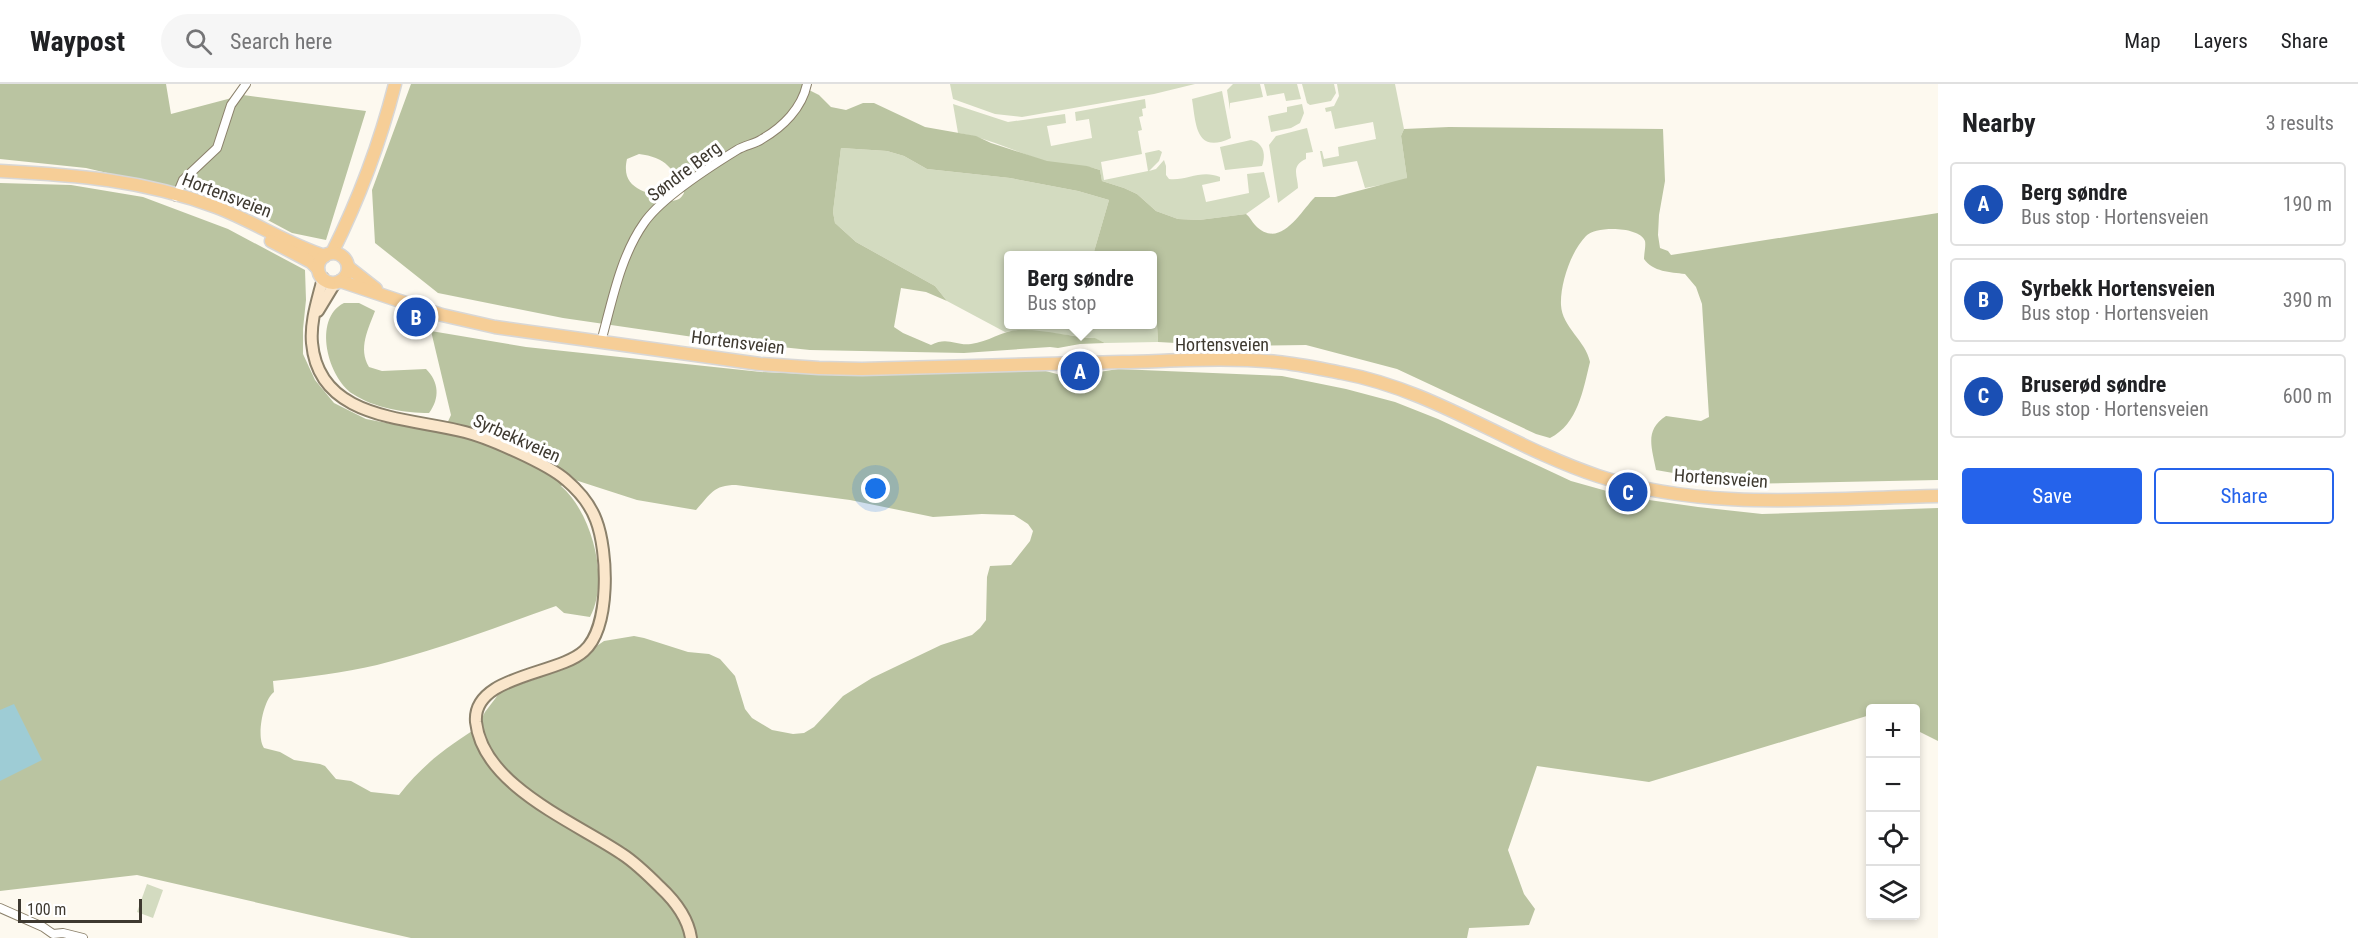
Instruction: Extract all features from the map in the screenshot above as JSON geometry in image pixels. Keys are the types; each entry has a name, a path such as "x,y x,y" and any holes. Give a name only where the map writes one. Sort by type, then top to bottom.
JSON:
{"main road":[{"path":"337,258 320,261 329,278 346,276 337,258 383,128 395,84"},
{"name":"Hortensveien","path":"0,171 55,173 113,181 237,216 337,258 381,294"},
{"name":"Hortensveien","path":"176,197 250,230 311,262 329,278 412,306 475,323 739,361 819,368 1203,360 1276,362 1346,373 1394,387 1437,403 1573,467 1619,482 1655,490 1749,500 1938,496"},
{"name":"Syrbekkveien","path":"329,278 315,316 312,342 317,365 329,385 348,401 375,413 467,432 488,440 559,474 584,498 591,509 600,537 603,559 603,605 593,639 583,652 570,661 511,681 488,693 477,712 479,735 490,757 520,790 543,807 623,854 649,876 679,909 691,938"}],"street":[{"path":"176,197 183,180 217,148 231,105 246,84"},
{"name":"Søndre Berg","path":"601,342 626,254 645,222 661,205 690,183 739,149 761,140 778,128 801,102 807,84"},
{"path":"0,908 43,927 50,936 63,933 83,938"}],"green space":[{"path":"0,84 166,84 171,114 243,95 366,111 326,240 292,233 213,191 180,190 86,168 0,159"},
{"path":"411,84 804,84 803,87 819,95 831,107 846,110 863,103 874,103 925,127 976,136 1047,161 1100,170 1102,181 1137,194 1156,211 1178,219 1199,220 1246,214 1264,232 1273,234 1289,226 1315,197 1335,197 1407,178 1401,136 1404,129 1449,127 1663,129 1665,181 1658,235 1660,248 1671,255 1938,213 1938,480 1736,484 1656,470 1651,440 1659,421 1666,416 1701,421 1709,417 1702,304 1696,287 1685,274 1662,271 1652,267 1644,259 1645,241 1635,232 1626,230 1598,230 1586,236 1576,250 1568,268 1562,287 1562,313 1588,354 1590,362 1582,395 1573,415 1559,432 1550,438 1536,434 1397,369 1306,345 1230,346 1158,342 1157,251 1094,251 1109,200 1078,191 1010,178 927,169 904,156 887,151 841,148 833,212 835,223 856,242 935,286 947,301 926,292 901,288 894,327 931,345 942,341 971,344 1020,330 1095,338 1105,343 964,353 810,350 714,340 563,318 438,293 375,243 372,190","holes":["639,154 656,158 668,166 677,177 684,193 680,198 669,201 637,188 631,183 626,169 627,159"]},
{"path":"950,84 1195,84 1154,94 1022,117 995,114 953,99"},
{"path":"1233,84 1260,84 1263,97 1230,103 1230,110 1227,90"},
{"path":"1264,84 1297,84 1301,99 1286,101 1284,93 1267,96"},
{"path":"1302,84 1334,84 1336,93 1331,101 1310,105 1307,103"},
{"path":"1337,84 1395,84 1404,129 1401,136 1407,178 1365,188 1357,161 1323,167 1320,151 1324,159 1339,156 1338,147 1376,139 1373,122 1335,129 1331,111 1326,112 1325,108 1334,106 1339,96"},
{"path":"1222,91 1231,138 1210,142 1200,134 1192,99"},
{"path":"1145,99 1146,108 1142,109 1143,116 1139,117 1142,130 1138,131 1142,154 1101,162 1104,180 1148,171 1145,153 1159,150 1162,152 1159,161 1149,171 1156,169 1164,160 1166,175 1169,179 1207,174 1220,177 1220,181 1202,185 1206,202 1249,193 1247,174 1264,172 1270,197 1246,214 1199,220 1178,219 1156,211 1137,194 1102,181 1100,170 1048,162 992,142 958,133 953,104 1008,122 1065,114 1066,123 1047,126 1051,146 1092,138 1089,119 1076,121 1075,112"},
{"path":"1302,104 1304,113 1300,123 1291,128 1271,132 1268,116 1287,112 1287,107"},
{"path":"1307,128 1313,152 1306,153 1306,159 1296,168 1298,188 1278,203 1269,145 1276,136"},
{"path":"1251,140 1259,144 1263,150 1262,166 1225,170 1220,147"},
{"path":"841,148 887,151 904,156 927,169 1010,178 1078,191 1109,200 1094,251 1004,251 1004,329 1157,329 1157,325 1158,342 1105,343 1094,338 1022,330 1005,332 947,301 935,286 856,242 835,223 833,212"},
{"path":"0,183 71,185 143,197 228,229 305,270 303,354 315,380 334,403 366,419 429,431 445,428 451,415 431,331 526,347 761,372 857,376 1042,370 1068,377 1118,369 1282,376 1395,402 1438,419 1571,481 1628,497 1762,514 1938,508 1938,741 1920,732 1920,704 1866,704 1866,716 1649,782 1537,766 1508,850 1524,894 1535,909 1529,925 1469,928 1467,938 411,938 137,875 0,891","holes":["572,479 637,500 696,510 717,489 736,485 850,500 933,517 1014,515 1028,524 1033,531 1030,541 1011,565 990,566 987,577 986,620 980,628 972,635 941,645 872,678 843,696 814,727 804,733 793,734 772,730 752,718 745,709 735,676 720,659 709,654 688,652 634,636 604,641 562,670 501,691 485,712 482,725 437,756 399,795 371,792 351,781 336,779 325,766 294,760 280,752 264,748 261,736 262,719 270,696 274,692 273,681 351,670 400,659 556,606 564,613 590,617 596,602 598,566 589,530 572,498 561,486"]},
{"path":"344,303 359,303 375,311 364,346 369,367 382,371 426,369 434,379 436,396 429,413 400,411 380,406 361,399 344,386 331,362 326,335 328,322 334,311"},
{"path":"147,884 163,890 153,918 137,912"}],"water":[{"path":"14,704 42,760 0,781 0,710"}],"place":[{"name":"Syrbekk Hortensveien","path":"416,317"},
{"name":"Berg søndre","path":"1080,371"},
{"name":"Bruserød søndre","path":"1628,492"}]}
